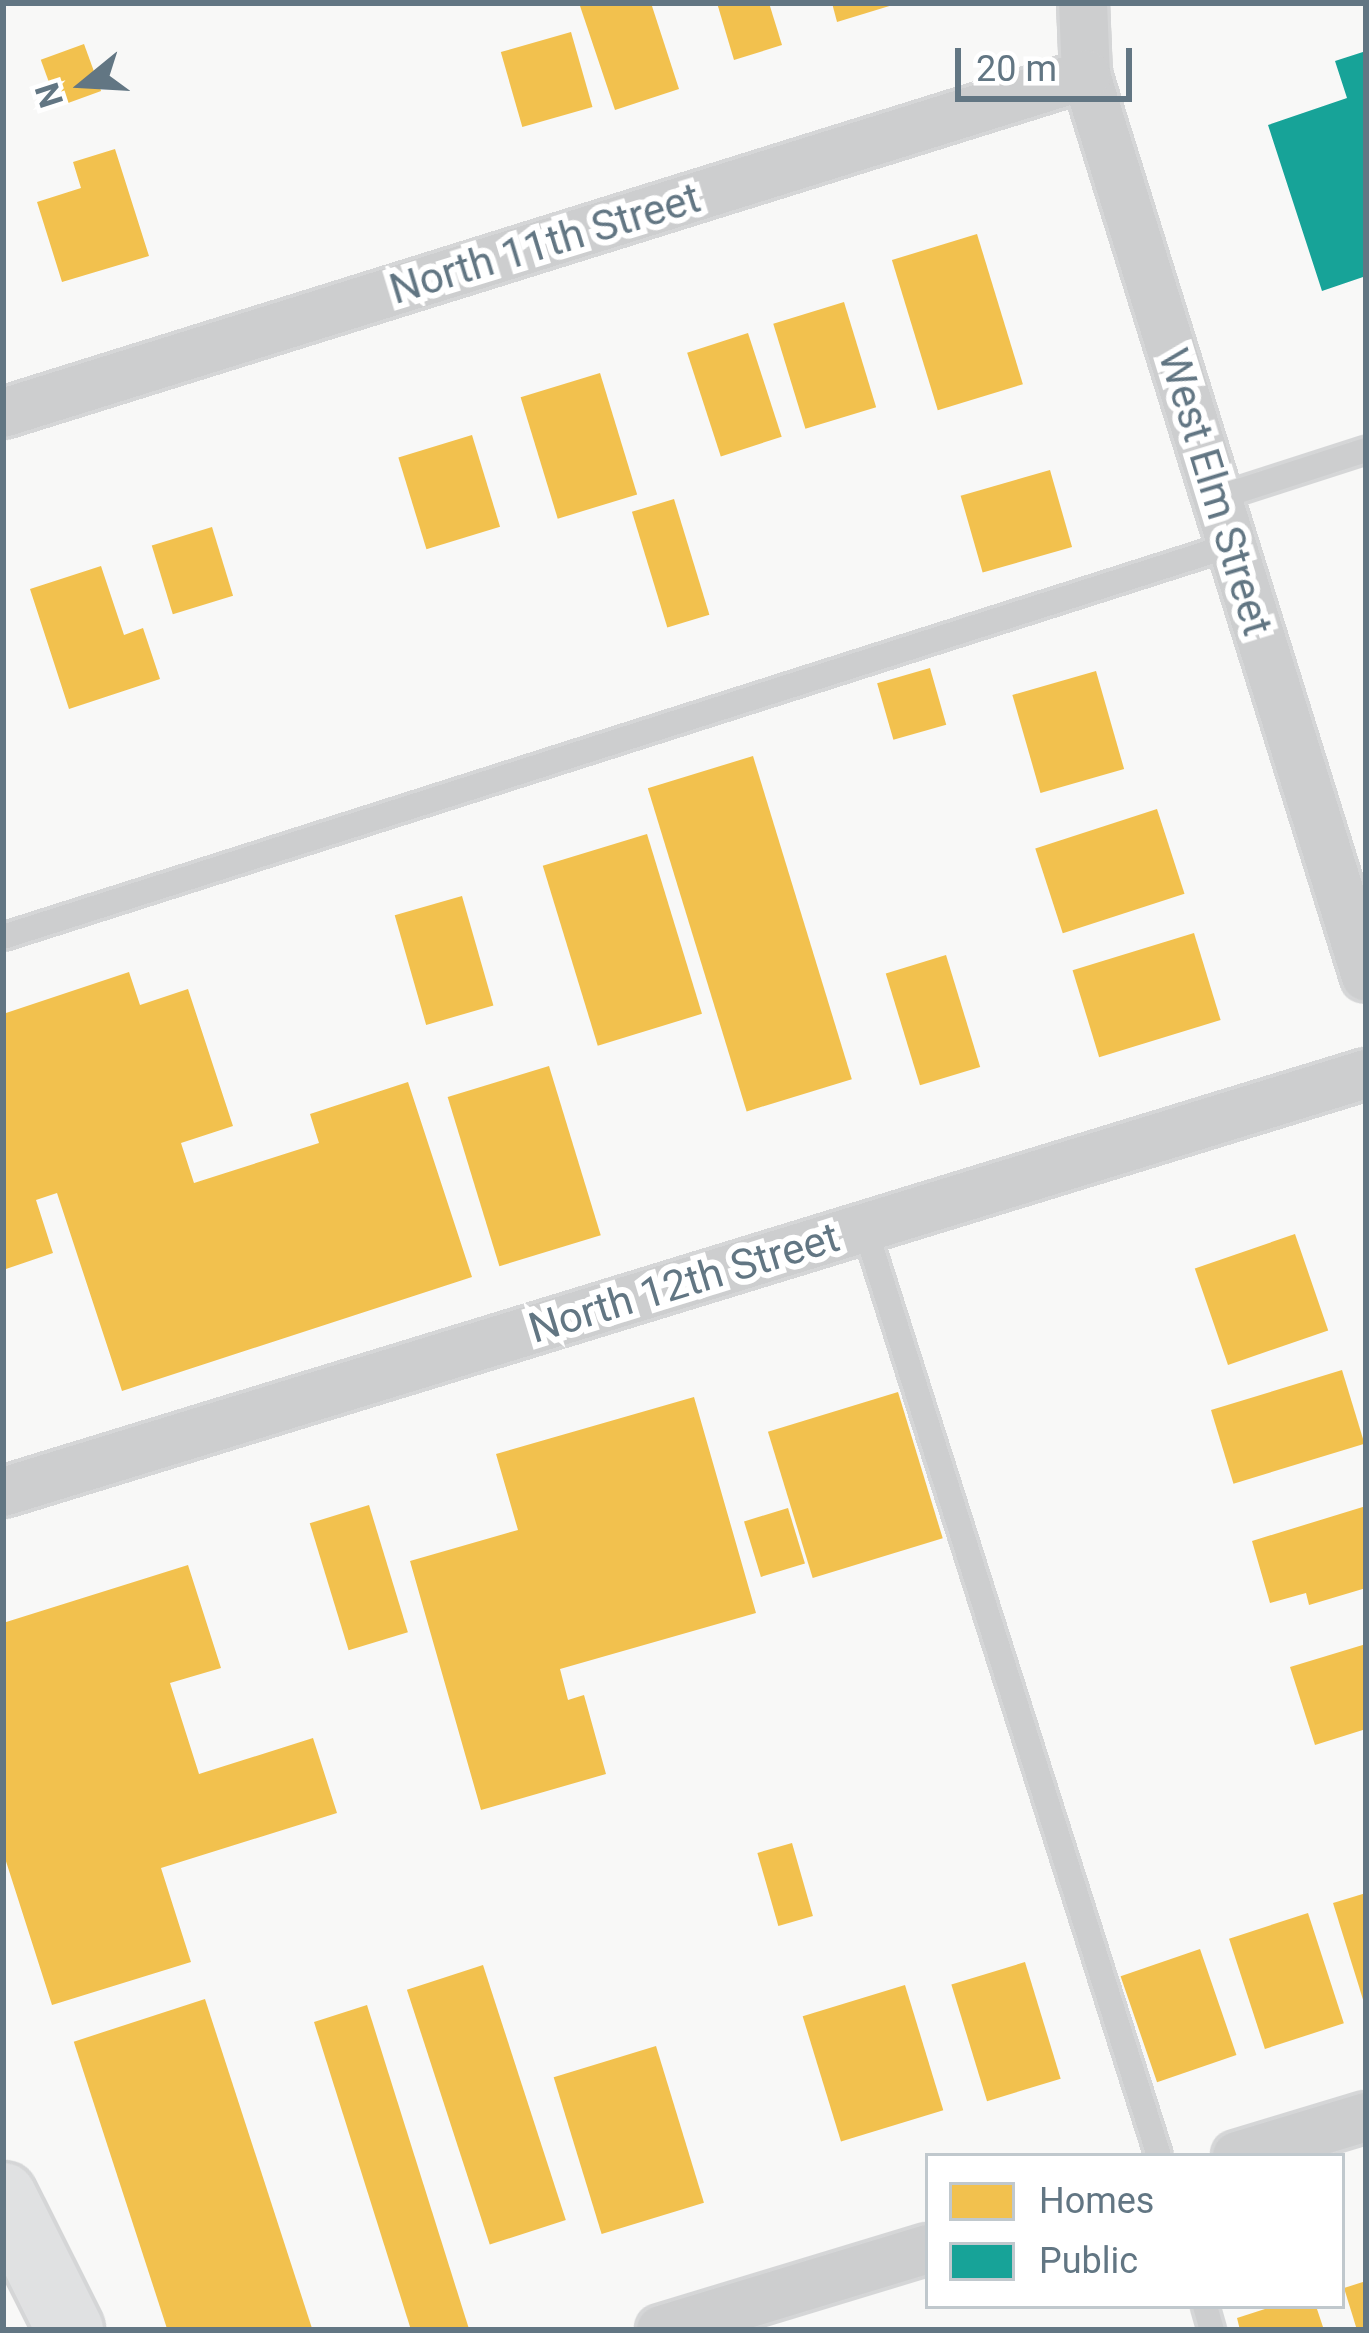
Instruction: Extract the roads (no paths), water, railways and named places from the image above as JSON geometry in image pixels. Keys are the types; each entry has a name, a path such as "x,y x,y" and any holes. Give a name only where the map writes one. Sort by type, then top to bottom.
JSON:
{"street":[{"name":"West Elm Street","path":"1083,3 1086,75 1366,977"},
{"name":"North 11th Street","path":"3,413 1086,75"},
{"name":"North 12th Street","path":"3,1492 1366,1074"},
{"path":"1247,2153 1366,2117"},
{"path":"3,2196 70,2330"},
{"path":"661,2330 925,2250"}],"lane":[{"path":"1217,498 1366,450"},
{"path":"3,937 1232,545"},
{"path":"865,1228 1158,2153"}]}
